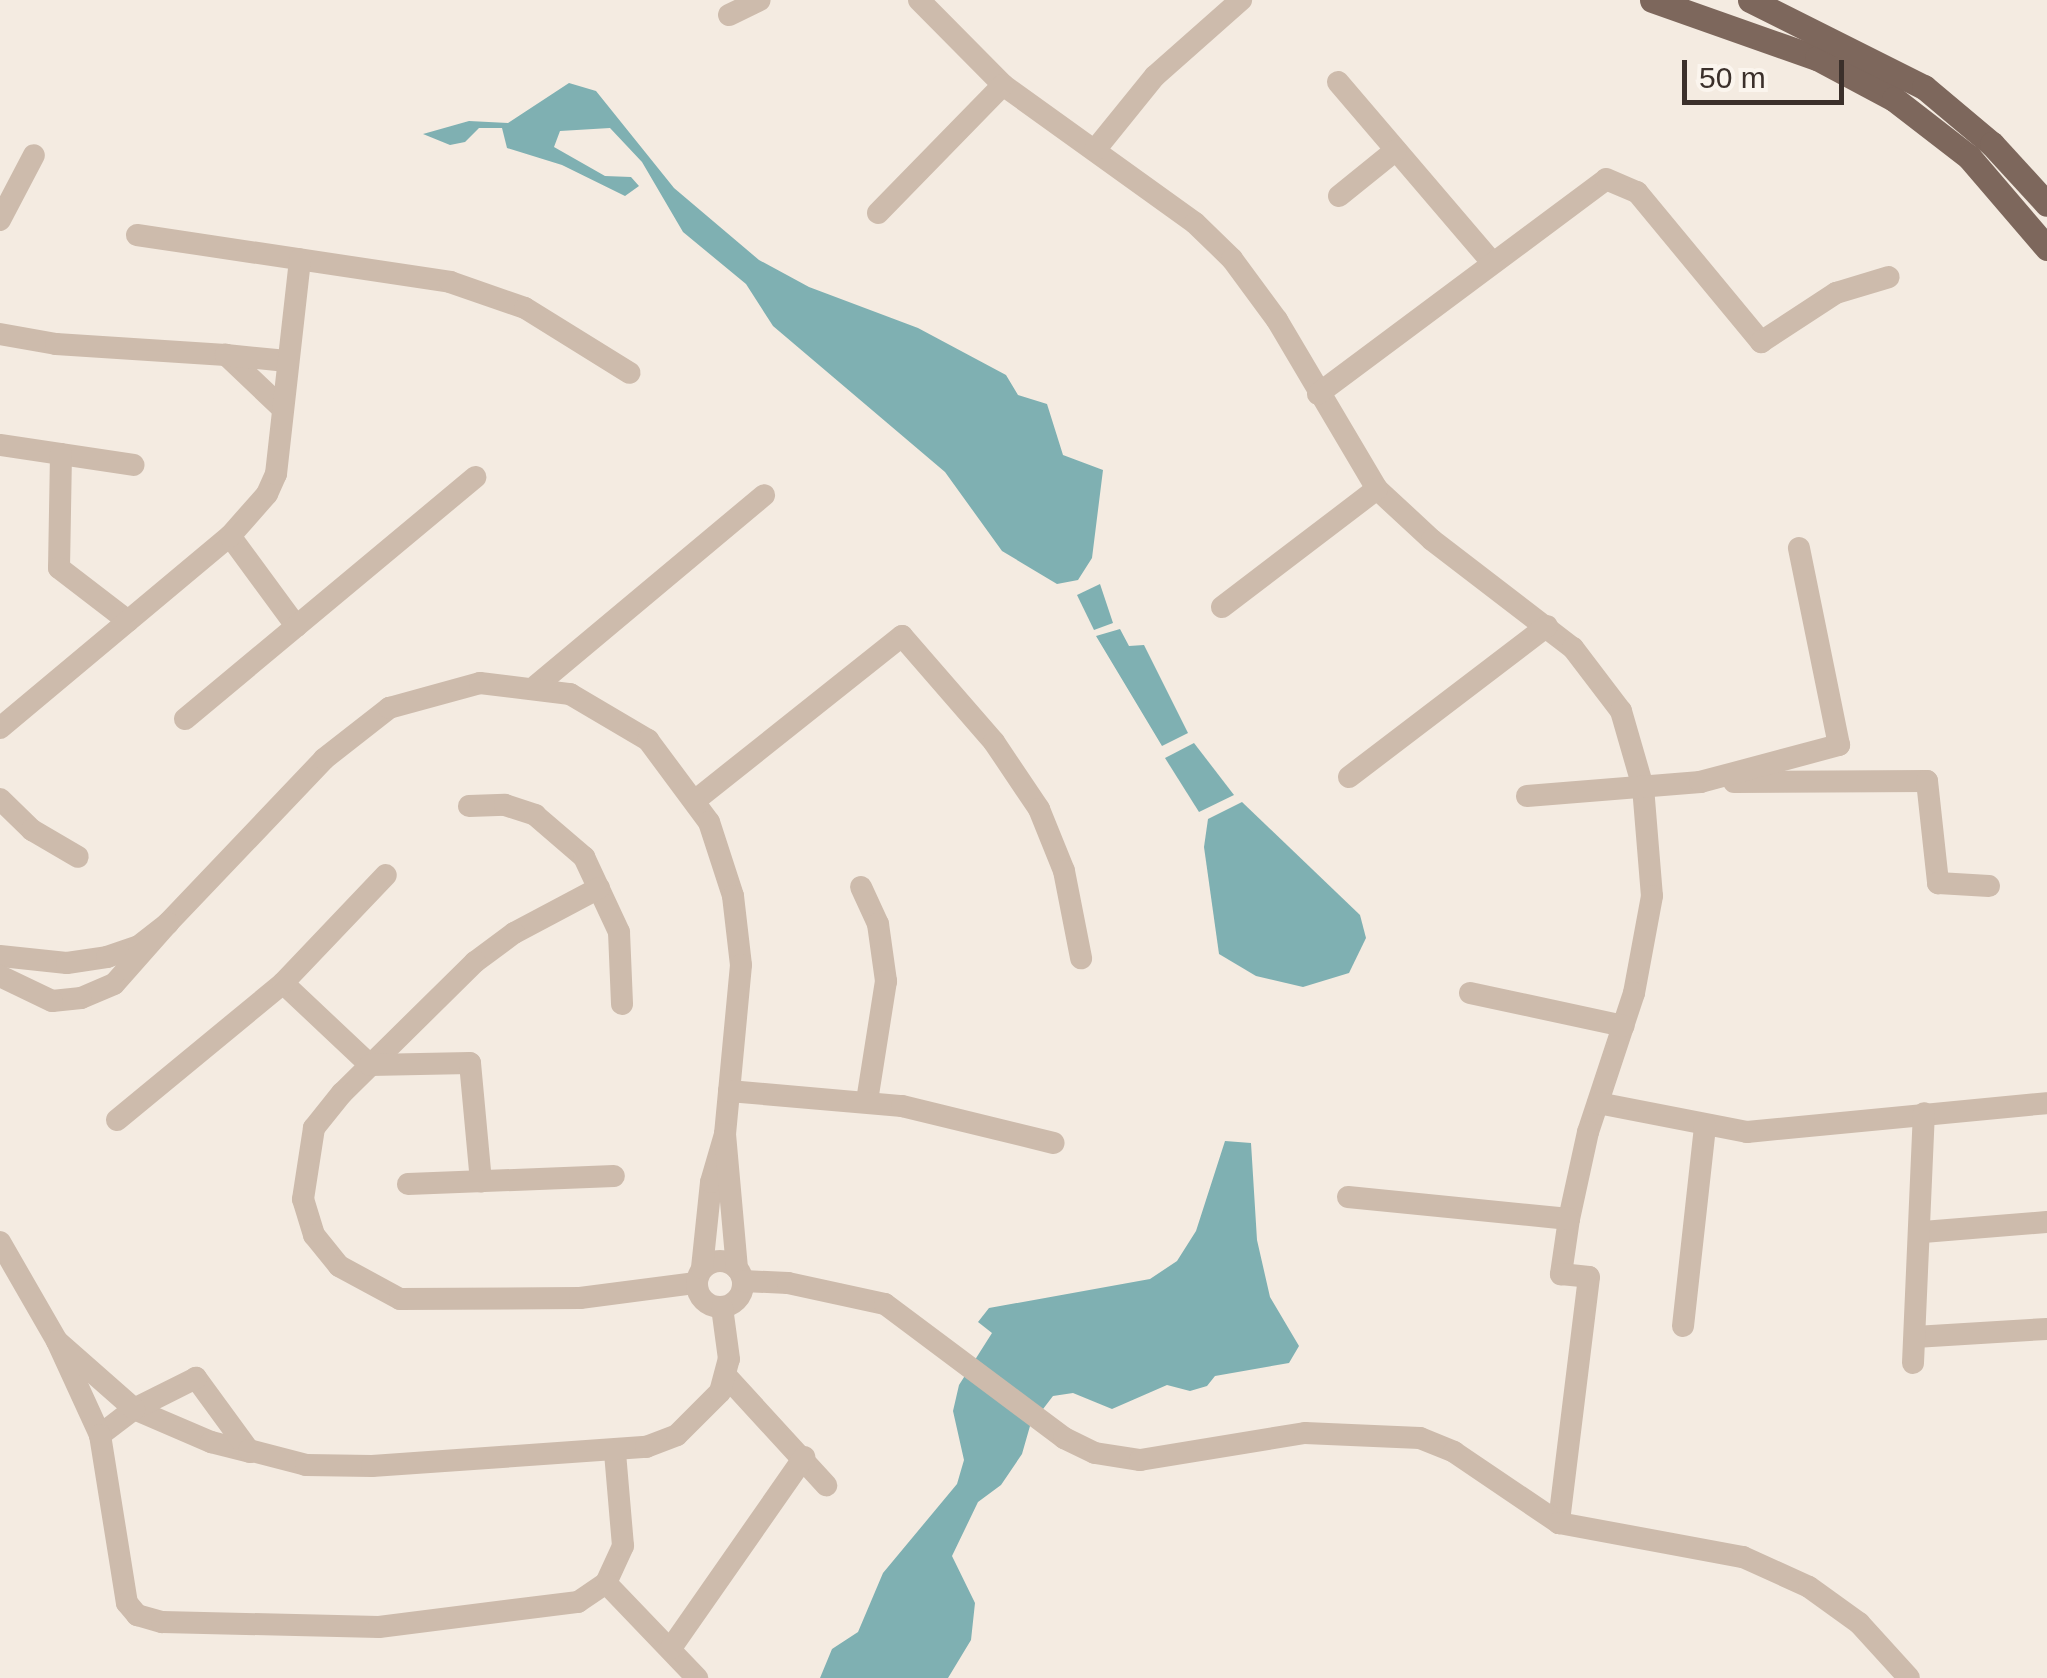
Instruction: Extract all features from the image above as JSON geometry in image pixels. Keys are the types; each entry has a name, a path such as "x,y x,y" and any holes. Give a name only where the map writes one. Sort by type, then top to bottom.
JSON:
{"main road":[{"path":"1652,0 1817,58 1894,99 1970,157 2047,248"},
{"path":"1750,0 1924,88 1992,144 2047,204"}],"street":[{"path":"729,15 760,0"},
{"path":"919,0 1003,85 1096,150 1232,259 1258,290 1377,489 1432,540 1574,648 1620,712 1643,787 1652,896 1624,1026 1598,1103 1568,1219 1562,1274 1589,1277 1560,1523"},
{"path":"1096,150 1155,76 1241,0"},
{"path":"1338,82 1492,262"},
{"path":"878,213 1003,85"},
{"path":"1338,196 1396,150"},
{"path":"0,220 34,156"},
{"path":"1318,394 1606,179 1637,192 1761,342 1836,293 1889,277"},
{"path":"137,235 482,291 573,334 630,373"},
{"path":"0,728 253,514 276,474 300,259"},
{"path":"0,334 56,344 287,361"},
{"path":"226,355 282,409"},
{"path":"0,445 134,465"},
{"path":"62,454 59,568 128,621"},
{"path":"184,720 475,477"},
{"path":"1222,607 1377,489"},
{"path":"537,685 764,495"},
{"path":"230,536 296,626"},
{"path":"1800,548 1839,744 1841,781"},
{"path":"1348,777 1547,626"},
{"path":"697,799 902,636 994,742 1039,810 1064,871 1080,958"},
{"path":"0,976 52,1001 81,998 114,984 324,759 389,708 480,682 537,685 587,702 648,740 697,799 732,896 741,964 725,1134 711,1182 699,1276 701,1298 722,1307 736,1301 740,1274 725,1134"},
{"path":"1700,782 1839,744"},
{"path":"1527,796 1700,782 1926,780 1938,883 1989,886"},
{"path":"0,798 32,830 78,857"},
{"path":"470,806 505,806 535,815 574,845 619,932 622,1004"},
{"path":"118,1120 283,983 386,875"},
{"path":"861,887 878,924 886,981 867,1102"},
{"path":"599,888 514,933 475,962 370,1065 314,1128 303,1199 314,1235 362,1284 400,1298 452,1302 580,1298 699,1276 724,1260 740,1274 884,1304 1064,1438 1095,1453 1140,1460 1305,1433 1420,1438 1454,1452 1560,1523 1743,1557 1809,1587 1846,1614 1909,1678"},
{"path":"0,956 67,962 107,957 138,946 168,924"},
{"path":"283,983 370,1065 470,1064 481,1181"},
{"path":"1470,992 1624,1026"},
{"path":"729,1091 867,1102 1054,1143"},
{"path":"1598,1103 1706,1126 1791,1131 1924,1113 2047,1103"},
{"path":"1913,1363 1924,1232 1924,1113"},
{"path":"1683,1326 1706,1126"},
{"path":"408,1184 614,1176"},
{"path":"1348,1197 1568,1219"},
{"path":"1924,1232 2047,1222"},
{"path":"0,1242 57,1340 100,1436 120,1579 137,1615 162,1622 379,1627 578,1602 606,1582 624,1532 615,1453"},
{"path":"57,1340 134,1408 210,1442 306,1465 372,1466 615,1453 677,1435 704,1413 727,1376 722,1307"},
{"path":"1915,1337 2047,1329"},
{"path":"727,1376 826,1486"},
{"path":"100,1436 134,1408 196,1378 249,1450"},
{"path":"671,1648 804,1458"},
{"path":"606,1582 697,1678"}],"water":[{"path":"569,83 596,91 674,188 759,260 809,287 918,328 1006,375 1018,395 1047,404 1063,455 1103,470 1092,558 1078,580 1057,584 1002,551 945,472 773,326 746,284 683,232 642,162 610,128 560,131 554,147 605,176 631,177 639,186 625,196 562,165 507,148 502,128 479,128 465,142 450,145 423,134 469,121 508,123"},
{"path":"1100,584 1113,623 1094,630 1077,595"},
{"path":"1120,629 1129,646 1144,645 1188,733 1162,746 1096,636"},
{"path":"1194,743 1234,795 1199,812 1165,758"},
{"path":"1242,802 1360,915 1366,938 1349,973 1303,987 1256,976 1219,954 1204,847 1208,819"},
{"path":"1225,1141 1251,1143 1257,1240 1270,1297 1299,1346 1289,1363 1215,1376 1207,1386 1190,1391 1167,1385 1112,1409 1073,1393 1053,1396 1030,1426 1022,1454 1001,1485 978,1502 952,1556 975,1603 971,1640 948,1678 820,1678 832,1649 858,1632 883,1573 957,1484 964,1460 953,1411 959,1385 992,1333 978,1322 989,1308 1150,1279 1177,1261 1196,1231"}]}
